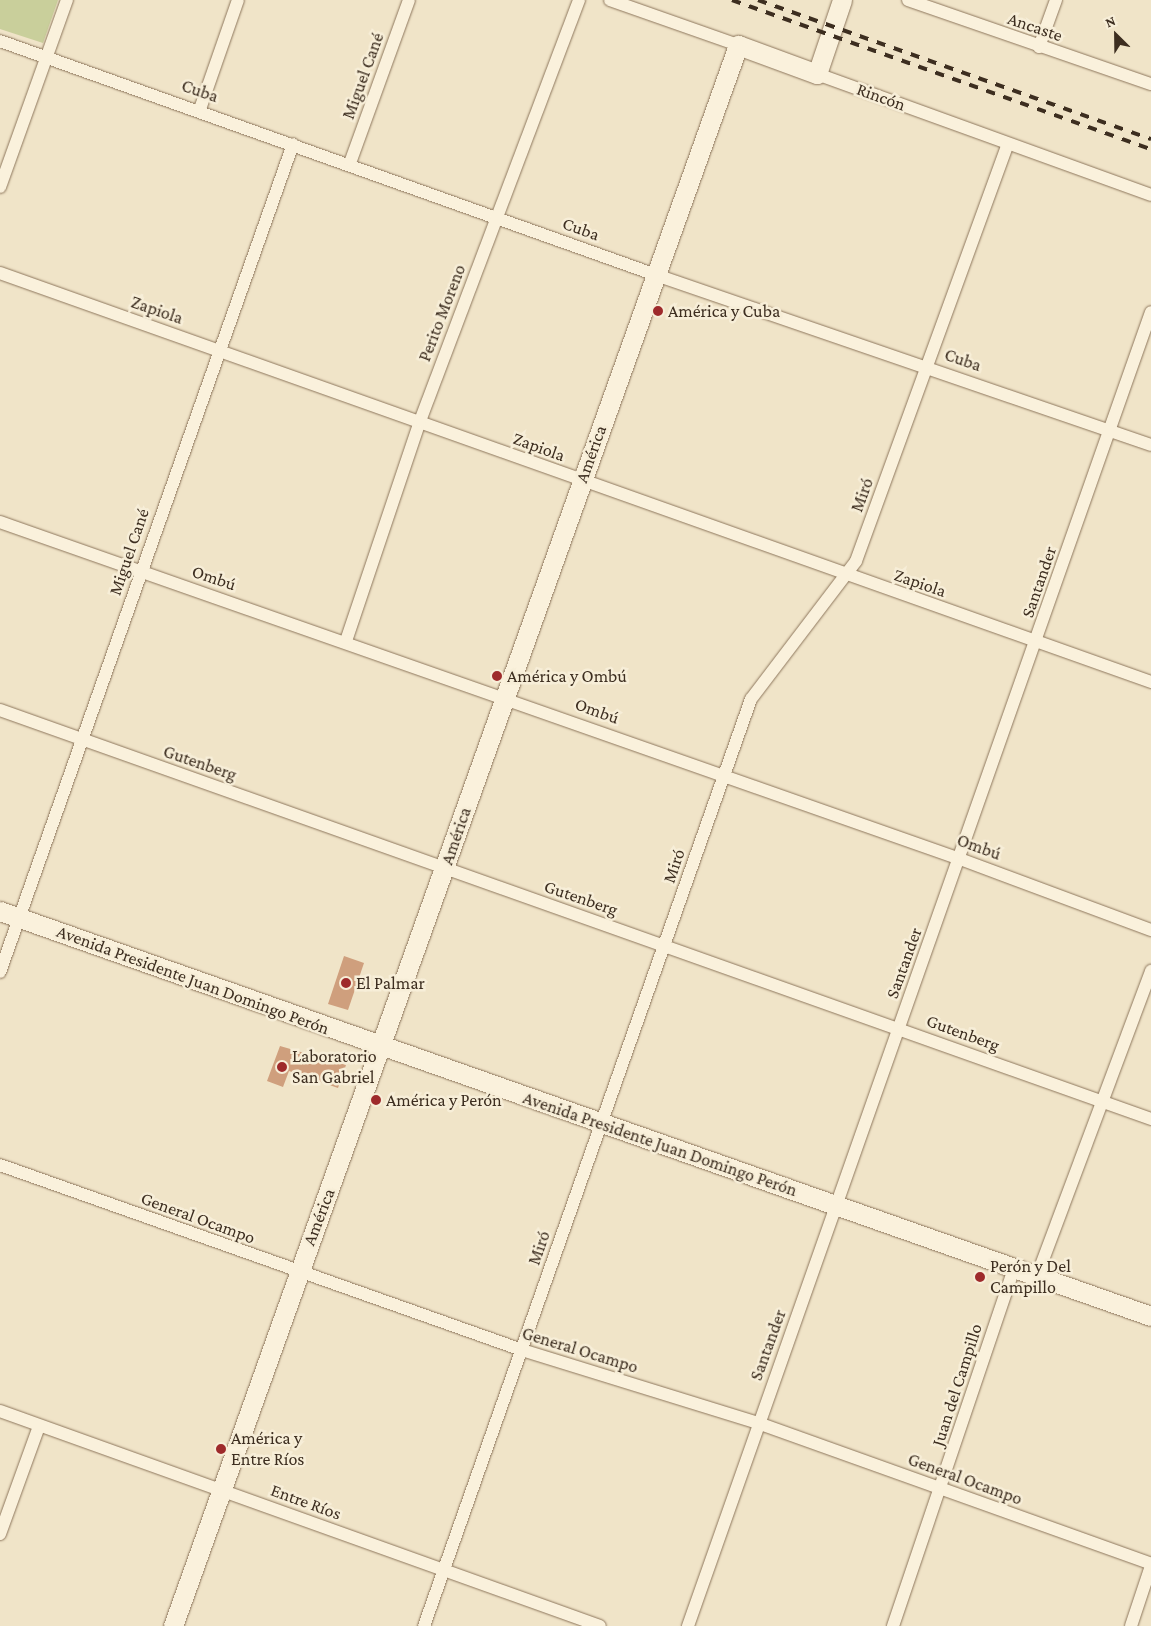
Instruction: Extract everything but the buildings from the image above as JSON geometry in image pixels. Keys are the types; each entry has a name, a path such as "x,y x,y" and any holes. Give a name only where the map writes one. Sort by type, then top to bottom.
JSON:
{"street":[{"path":"0,188 48,58 67,0"},
{"path":"200,109 238,0"},
{"name":"Miguel Cané","path":"350,164 409,0"},
{"name":"Perito Moreno","path":"346,641 420,421 579,0"},
{"name":"Rincón","path":"610,0 1151,195"},
{"path":"817,74 842,0"},
{"name":"Ancaste","path":"908,0 1039,47 1151,84"},
{"path":"1039,47 1056,0"},
{"name":"Cuba","path":"0,41 200,109 656,275 928,366 1151,444"},
{"name":"América","path":"173,1626 219,1489 382,1048 581,481 738,45"},
{"name":"Miguel Cané","path":"0,972 293,144"},
{"name":"Miró","path":"424,1626 724,775 757,689 847,576 928,366 1008,144"},
{"name":"Zapiola","path":"0,273 420,421 847,576 1151,682"},
{"name":"Santander","path":"688,1626 758,1423 1037,642 1151,312"},
{"name":"Ombú","path":"0,522 505,697 960,859 1151,930"},
{"name":"Gutenberg","path":"0,710 1151,1119"},
{"name":"Avenida Presidente Juan Domingo Perón","path":"0,911 382,1048 1151,1316"},
{"path":"1037,1276 1100,1102 1151,971"},
{"name":"General Ocampo","path":"0,1165 298,1273 522,1350 758,1423 1151,1565"},
{"name":"Juan del Campillo","path":"893,1626 1014,1269"},
{"name":"Entre Ríos","path":"0,1411 600,1626"},
{"path":"0,1534 39,1426"},
{"path":"1131,1626 1151,1565"}],"green space":[{"path":"0,0 58,0 43,43 0,29"}],"railway":[{"path":"732,0 1151,149"},
{"path":"758,0 1151,139"}],"place":[{"name":"América y Cuba","path":"658,311"},
{"name":"América y Ombú","path":"497,676"},
{"name":"El Palmar","path":"346,983"},
{"name":"Laboratorio San Gabriel","path":"282,1067"},
{"name":"América y Perón","path":"376,1100"},
{"name":"Perón y Del Campillo","path":"980,1277"},
{"name":"América y Entre Ríos","path":"221,1449"}]}
